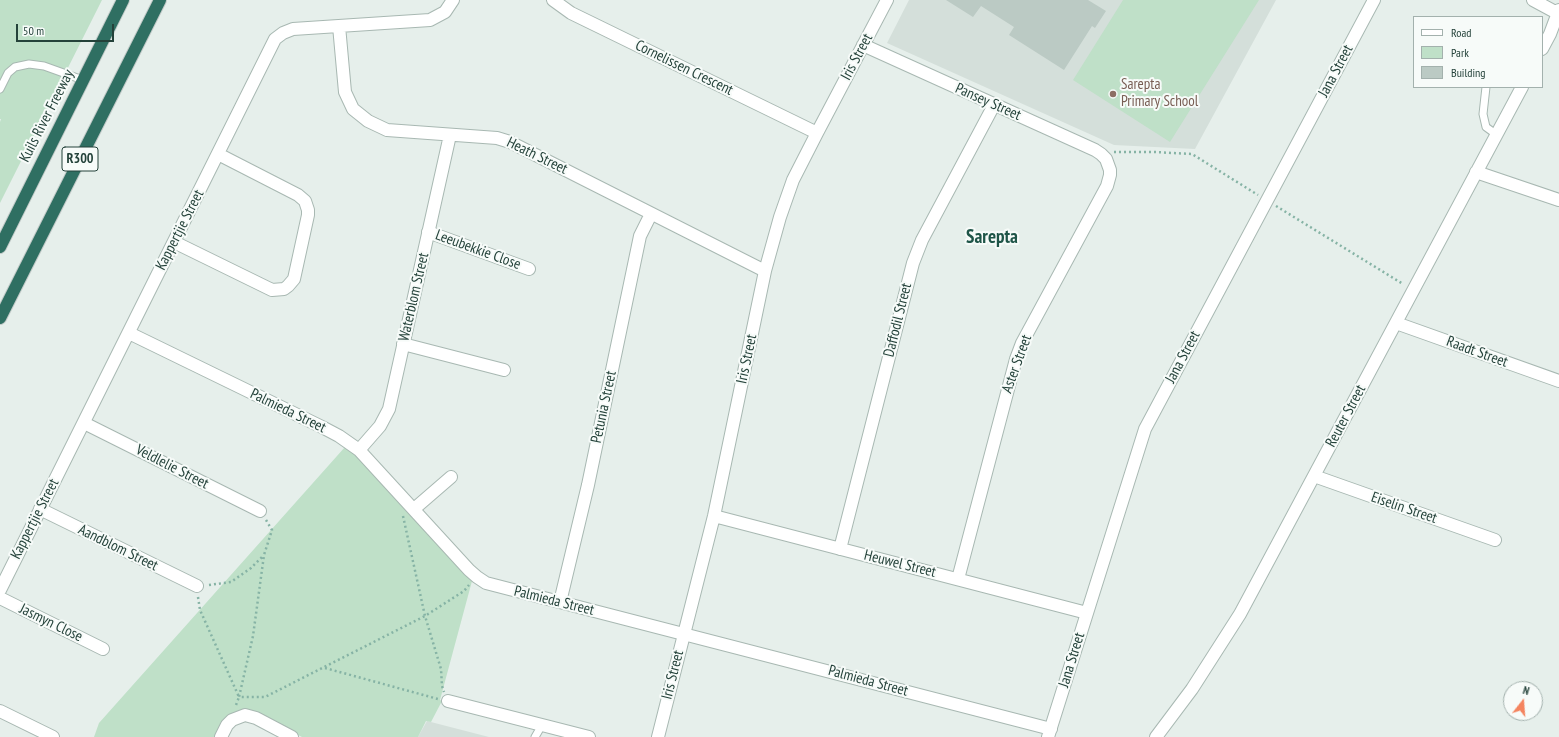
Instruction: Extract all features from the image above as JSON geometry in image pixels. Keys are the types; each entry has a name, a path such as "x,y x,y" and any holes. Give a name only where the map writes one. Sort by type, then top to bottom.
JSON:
{"highway":[{"name":"Kuils River Freeway","path":"0,247 123,0"},
{"name":"R300","path":"0,318 160,0"}],"street":[{"name":"Kappertjie Street","path":"0,590 275,39 283,33 293,29 430,20 445,12 453,0"},
{"name":"Cornelissen Crescent","path":"553,0 571,13 817,133"},
{"name":"Iris Street","path":"658,737 714,516 765,271 772,244 793,180 887,0"},
{"name":"Jana Street","path":"1049,733 1145,429 1374,0"},
{"path":"1533,0 1559,12 1543,47"},
{"name":"Heath Street","path":"339,26 345,92 353,109 368,120 387,130 497,138 510,142 765,271"},
{"name":"Pansey Street","path":"864,45 1095,150 1101,154 1109,164"},
{"name":"Reuter Street","path":"1156,737 1192,689 1240,614 1521,88"},
{"name":"Daffodil Street","path":"840,549 913,263 922,240 994,105"},
{"name":"Waterblom Street","path":"359,450 376,432 387,414 450,135"},
{"path":"174,242 272,290 284,289 294,279 308,215 305,201 298,195 218,154"},
{"name":"Aster Street","path":"958,579 1016,359 1026,337 1109,181 1109,164"},
{"path":"1476,172 1559,200"},
{"name":"Petunia Street","path":"560,602 588,485 640,236 651,214"},
{"name":"Leeubekkie Close","path":"428,232 529,269"},
{"name":"Raadt Street","path":"1396,323 1559,381"},
{"name":"Palmieda Street","path":"129,333 339,436 359,450 477,578 494,586 684,634 1049,733"},
{"path":"403,344 504,370"},
{"name":"Veldlelie Street","path":"84,423 260,511"},
{"path":"414,509 451,476"},
{"name":"Eiselin Street","path":"1314,476 1495,540"},
{"name":"Aandblom Street","path":"40,509 197,586"},
{"name":"Heuwel Street","path":"714,516 1087,613"},
{"name":"Jasmyn Close","path":"0,598 103,649"},
{"path":"448,701 589,737"},
{"path":"0,711 40,734 53,737"},
{"path":"221,737 227,725 239,716 250,716 292,737"}],"lane":[{"path":"0,89 8,73 16,67 28,64 44,66 83,80"},
{"path":"1486,88 1483,114 1486,127 1496,134"},
{"path":"535,737 542,725"}],"path":[{"path":"400,494 404,524 425,616 441,669 442,686 448,701"},
{"path":"232,720 253,636 264,555 272,530 260,511"},
{"path":"238,697 200,610 197,586 230,582 251,568 264,555"},
{"path":"238,697 265,698 425,616 464,591 477,578"},
{"path":"325,668 448,701"}],"shaded area":[{"name":"Sarepta Primary School","path":"909,0 1276,0 1195,149 1114,145 887,43"},
{"path":"427,721 489,737 418,737"}],"green space":[{"path":"0,0 102,0 0,203 1,119"},
{"path":"1123,0 1259,0 1170,142 1073,80"},
{"path":"345,447 357,456 472,581 440,700 442,701 431,722 426,721 418,737 302,737 257,713 243,710 231,714 216,737 94,737 99,723"}],"building":[{"path":"946,0 1088,0 1106,11 1095,28 1092,26 1064,70 1009,35 1014,27 981,6 973,17"}],"place":[{"name":"Sarepta Primary School","path":"1113,94"}],"district":[{"name":"Sarepta","path":"992,238"}]}
